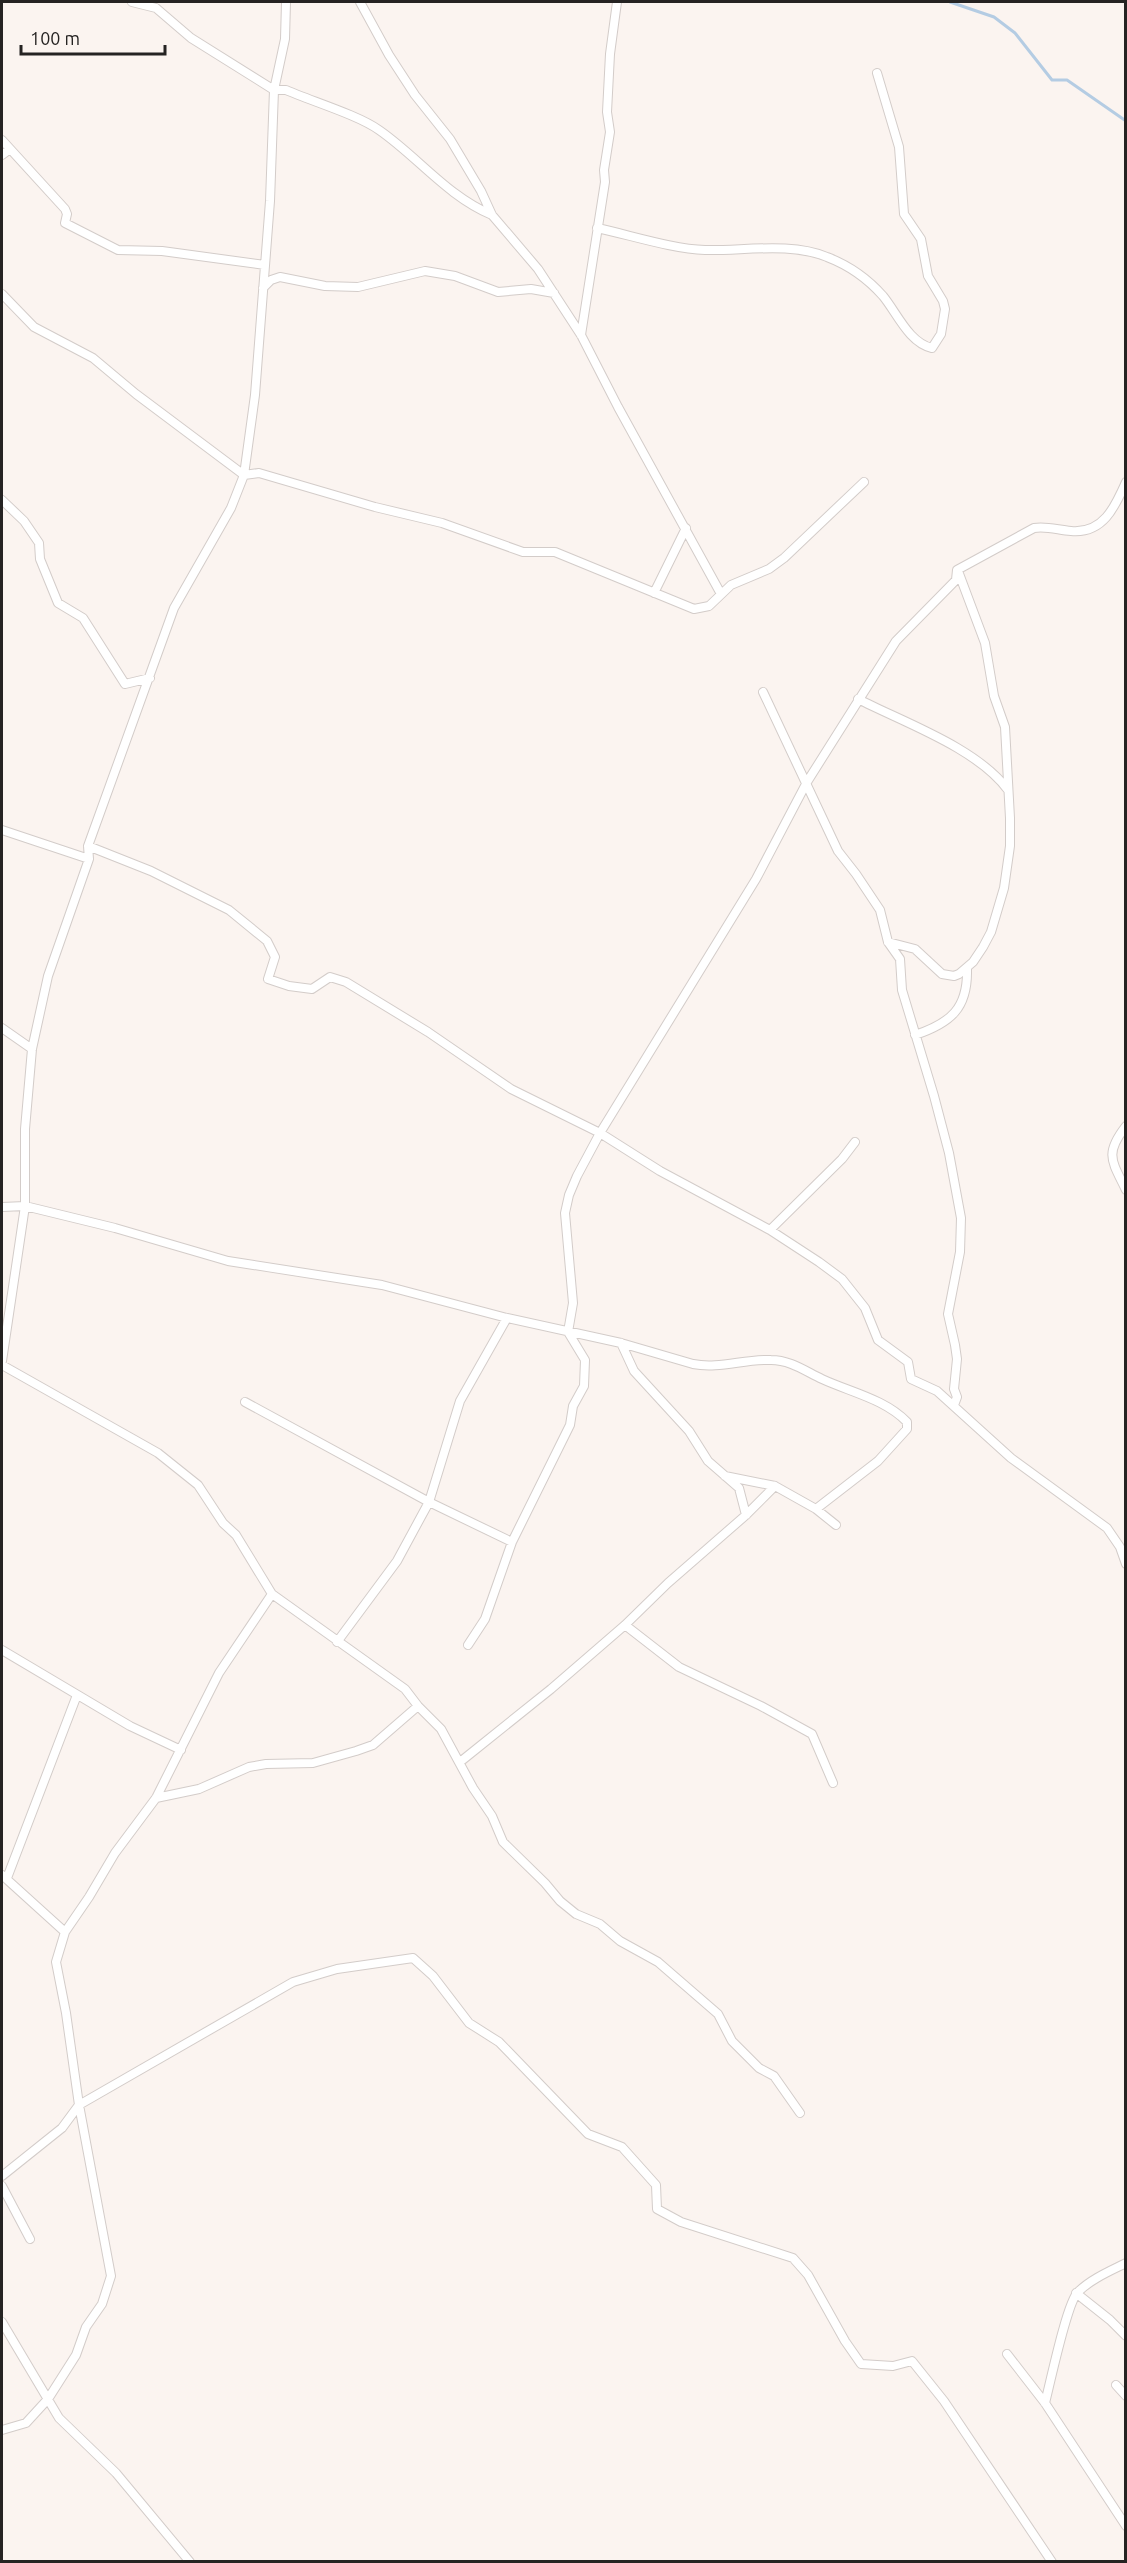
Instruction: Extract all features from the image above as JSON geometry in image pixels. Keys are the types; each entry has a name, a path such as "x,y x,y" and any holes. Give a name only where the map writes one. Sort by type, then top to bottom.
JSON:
{"street":[{"path":"132,2 157,5 191,38 274,90 286,90 374,126 450,190 492,215"},
{"path":"286,2 285,39 274,90 265,266 255,395 244,475 231,508 174,608 88,846 89,859 48,976 32,1049 25,1129 25,1206 2,1363 158,1454 198,1485 223,1523 236,1535 272,1594 405,1689 417,1706 441,1729 473,1788 492,1816 503,1842 560,1901 576,1914 600,1924 620,1941 658,1962 718,2014 732,2041 759,2068 774,2076 800,2114"},
{"path":"360,2 389,55 415,95 450,139 481,191 492,215 516,241 581,335 721,594"},
{"path":"581,335 605,182 604,170 610,132 607,112 610,54 617,2"},
{"path":"597,228 703,250 778,249 824,256 863,277 883,296 906,329 924,345 932,348 941,334 945,309 940,295 928,276 921,239 903,209 900,184 902,158 877,73"},
{"path":"2,140 65,209 66,225 118,250 162,251 265,266"},
{"path":"2,155 10,149"},
{"path":"263,288 271,280 280,277 325,286 358,287 425,271 455,276 498,292 531,290 554,293"},
{"path":"2,294 34,327 93,358 136,394 244,475 258,473 375,507 442,523 523,552 555,552 694,609 710,606 731,585 769,569 784,558 864,482"},
{"path":"957,570 1034,528 1045,526 1074,531 1091,530 1106,518 1125,482"},
{"path":"2,500 20,516 39,543 40,559 58,603 83,618 124,684 150,678"},
{"path":"2,507 20,516"},
{"path":"654,593 686,528"},
{"path":"468,1645 485,1619 512,1542 570,1425 573,1406 584,1386 585,1360 568,1332 573,1303 566,1214 567,1204 577,1176 600,1133 756,879 807,782 858,699 896,640 956,580 957,570"},
{"path":"888,942 915,949 935,969 947,976 959,974 967,969 977,956 991,932 1004,888 1010,846 1005,727 994,696 985,643 957,570"},
{"path":"763,692 838,851 880,910 888,942 900,959 902,990 940,1119 961,1218 960,1252 948,1314 957,1359 954,1389 957,1397 954,1405"},
{"path":"858,699 954,746 1002,781 1009,790"},
{"path":"2,830 89,859"},
{"path":"88,846 161,876 229,910 267,941 274,957 268,979 289,986 312,989 330,977 346,982 442,1041 512,1089 600,1133 660,1172 770,1230 842,1279 866,1308 878,1340 908,1362 911,1379 937,1391 943,1399 954,1405 1011,1458 1107,1528 1120,1547 1125,1564"},
{"path":"915,1035 940,1026 958,1008 968,988 967,969"},
{"path":"2,1028 32,1049"},
{"path":"1125,1126 1110,1151 1111,1159 1125,1190"},
{"path":"770,1230 842,1159 855,1142"},
{"path":"2,1207 25,1206 114,1228 228,1261 382,1285 507,1318 621,1343 705,1366 780,1360 882,1403 899,1413 907,1422 907,1429 878,1461 816,1509"},
{"path":"337,1642 397,1561 429,1502 460,1401 507,1318"},
{"path":"621,1343 634,1371 689,1431 708,1461 739,1488 746,1515"},
{"path":"245,1402 429,1502 512,1542"},
{"path":"722,1475 775,1486 816,1509 836,1524"},
{"path":"460,1762 551,1689 625,1625 775,1486"},
{"path":"2,2430 26,2423 48,2399 76,2355 86,2327 102,2304 111,2276 79,2106 66,2013 56,1962 65,1932 89,1898 115,1853 156,1798 219,1673 272,1594"},
{"path":"625,1625 679,1667 761,1706 812,1734 833,1783"},
{"path":"2,1650 130,1726 181,1749"},
{"path":"65,1932 4,1877 77,1695"},
{"path":"156,1798 199,1789 249,1767 266,1764 313,1763 356,1751 373,1745 417,1706"},
{"path":"2,2176 62,2128 79,2106 293,1982 337,1969 413,1958 433,1976 469,2023 499,2042 588,2134 622,2147 656,2185 657,2209 681,2222 793,2258 808,2275 845,2341 861,2364 892,2366 912,2361 944,2401 1052,2562"},
{"path":"2,2186 30,2239"},
{"path":"1045,2403 1067,2313 1076,2293 1125,2263"},
{"path":"1076,2293 1110,2320 1125,2336"},
{"path":"2,2322 59,2418 116,2473 190,2562"},
{"path":"1007,2354 1045,2403 1125,2526"},
{"path":"1116,2385 1125,2396"}],"waterway":[{"path":"950,2 994,17 1015,33 1052,80 1067,80 1126,121"}]}
